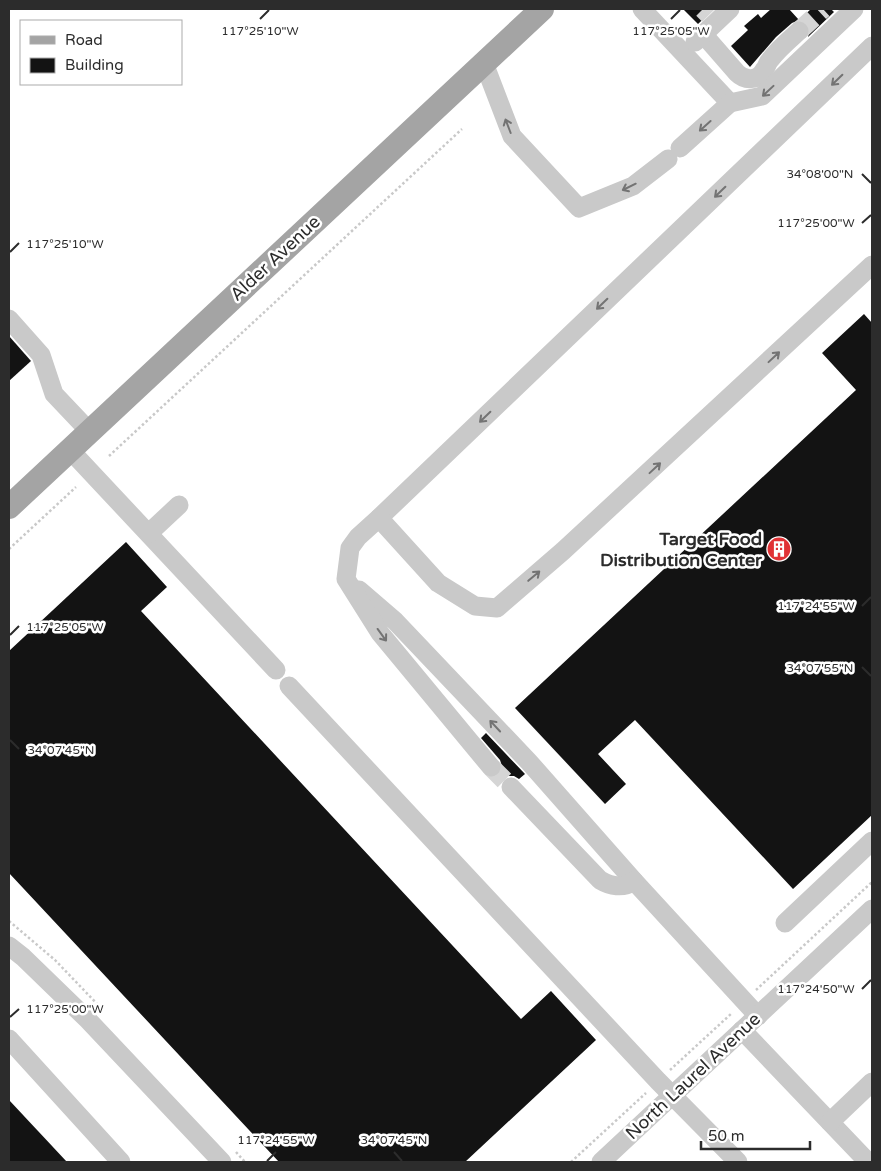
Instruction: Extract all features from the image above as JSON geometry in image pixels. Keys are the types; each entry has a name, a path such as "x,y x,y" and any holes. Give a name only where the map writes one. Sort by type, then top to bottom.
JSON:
{"main road":[{"name":"Alder Avenue","path":"9,507 542,9"}],"street":[{"path":"683,53 709,24 730,9"},
{"path":"484,63 512,136 579,208 634,186 730,103 762,96 854,9"},
{"path":"644,10 730,103"},
{"path":"709,24 737,73 742,78 748,79 755,78 761,74 768,61 798,31"},
{"path":"492,767 380,633 346,578 350,548 358,537 872,46"},
{"path":"379,518 438,583 475,606 497,608 570,545 872,265"},
{"path":"9,319 41,355 54,394 90,432"},
{"path":"70,450 276,670"},
{"path":"148,533 179,506"},
{"path":"346,578 395,621 529,762 634,881 758,1016"},
{"path":"289,686 658,1081 738,1162"},
{"path":"511,787 600,880 617,886 630,884 634,881"},
{"path":"784,923 872,841"},
{"name":"North Laurel Avenue","path":"601,1162 872,909"},
{"path":"9,946 23,957 88,1020 222,1162"},
{"path":"742,1030 868,1162"},
{"path":"14,1045 121,1162"},
{"path":"830,1122 872,1082"}],"path":[{"path":"109,456 462,130"},
{"path":"9,549 76,487"},
{"path":"571,1162 872,882"}],"building":[{"path":"683,9 714,9 698,24"},
{"path":"771,9 789,9 799,20 792,23 776,37 750,67 731,46 748,30 744,26 758,14 761,18"},
{"path":"811,9 831,9 834,12 808,37 810,29 808,24 799,20"},
{"name":"Target Food Distribution Center","path":"864,314 872,323 872,815 793,889 635,720 598,754 626,784 605,804 515,708 856,390 822,353"},
{"path":"9,336 31,361 9,381"},
{"path":"126,542 167,587 141,611 521,1019 551,991 596,1040 465,1162 279,1162 9,873 9,651"},
{"path":"486,733 525,774 519,779 514,776 508,776 500,784 494,778 501,771 502,766 500,760 481,738"},
{"path":"9,1100 67,1162 9,1162"}],"tunnel":[{"path":"703,9 709,15"},
{"path":"799,31 823,9"},
{"path":"491,767 511,787"}],"place":[{"name":"Target Food Distribution Center","path":"779,549"}]}
